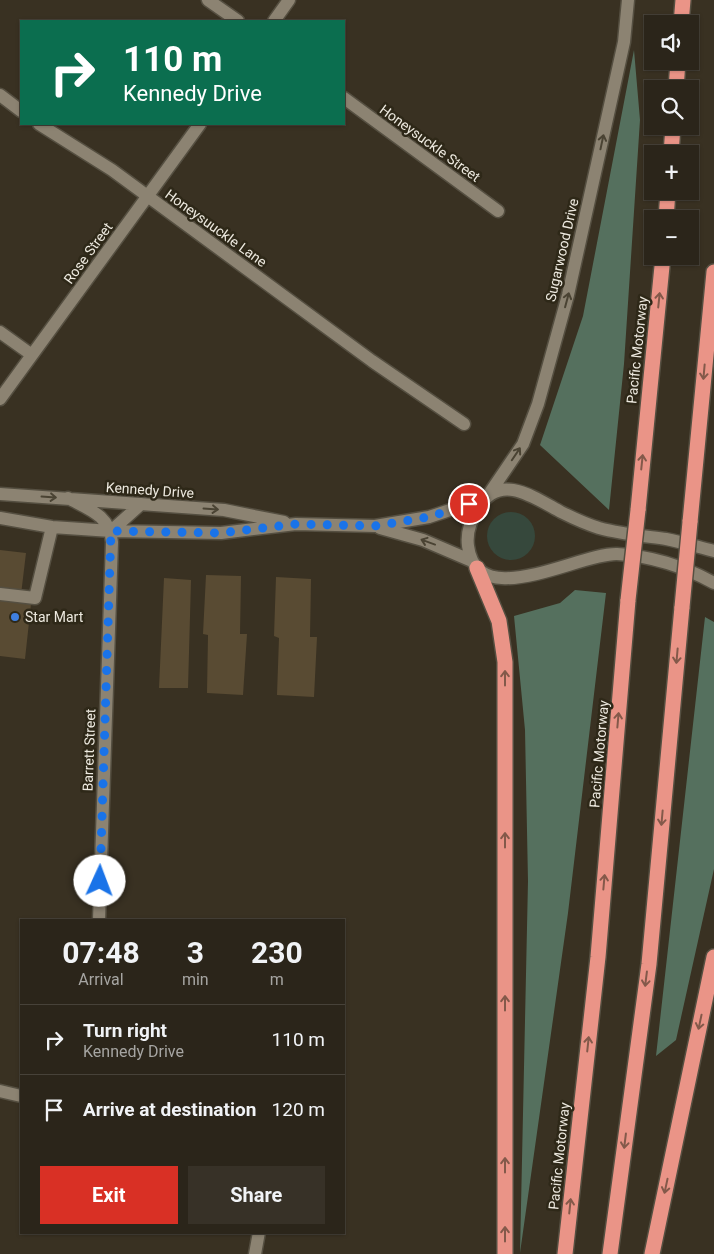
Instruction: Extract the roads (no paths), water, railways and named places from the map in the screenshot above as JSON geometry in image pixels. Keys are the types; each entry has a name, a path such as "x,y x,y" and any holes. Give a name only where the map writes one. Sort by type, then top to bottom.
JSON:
{"highway":[{"path":"682,15 683,0"},
{"name":"Pacific Motorway","path":"565,1254 598,957 628,600 662,265"},
{"path":"610,1254 648,964 714,272"},
{"path":"475,565 498,621 505,662 505,1254"},
{"path":"652,1254 714,957"}],"street":[{"path":"208,0 237,20"},
{"path":"275,20 290,0"},
{"name":"Sugarwood Drive","path":"475,565 467,543 469,524 523,444 538,404 568,295 624,42 628,0"},
{"path":"0,95 20,110"},
{"name":"Honeysuckle Street","path":"345,99 498,211"},
{"name":"Honeysuuckle Lane","path":"41,125 104,164 372,360 464,424"},
{"name":"Rose Street","path":"0,399 199,125"},
{"path":"0,332 32,355"},
{"name":"Kennedy Drive","path":"0,518 52,527 111,531 221,533 296,524 375,526 429,517 503,489 516,490 533,495 563,513 599,528 669,540 714,551"},
{"name":"Kennedy Drive","path":"0,494 224,510 296,524"},
{"path":"68,498 104,519 111,531 141,504"},
{"name":"Kennedy Drive","path":"375,526 423,540 475,565 492,576 509,579 544,572 587,558 616,554 679,567 714,584"},
{"path":"0,594 35,598 52,527"},
{"name":"Barrett Street","path":"99,919 111,531"},
{"path":"0,1091 20,1096"},
{"path":"256,1254 259,1234"}],"place":[{"name":"Star Mart","path":"15,617"}]}
